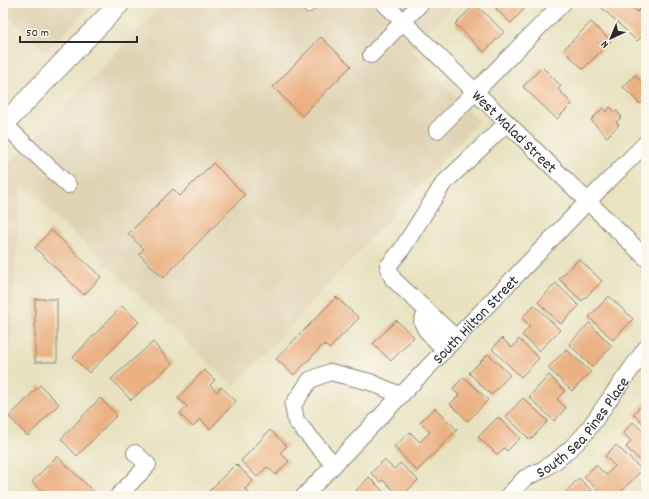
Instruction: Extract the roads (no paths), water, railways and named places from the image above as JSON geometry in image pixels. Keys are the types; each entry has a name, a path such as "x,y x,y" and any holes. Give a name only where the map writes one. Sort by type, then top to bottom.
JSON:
{"main road":[{"path":"3,124 120,3"}],"street":[{"name":"West Malad Street","path":"384,3 646,258"},
{"path":"370,54 421,3"},
{"path":"437,130 563,3"},
{"path":"456,338 393,279 388,266 402,249 443,184 507,123"},
{"path":"3,124 68,184"},
{"name":"South Hilton Street","path":"304,496 400,395 646,143"},
{"path":"427,311 422,322 426,330 445,350"},
{"name":"South Sea Pines Place","path":"508,496 526,478 557,460 584,435 646,348"},
{"path":"334,465 296,421 293,405 310,380 330,372 370,382 400,395"},
{"path":"118,496 148,466 135,453"}]}
